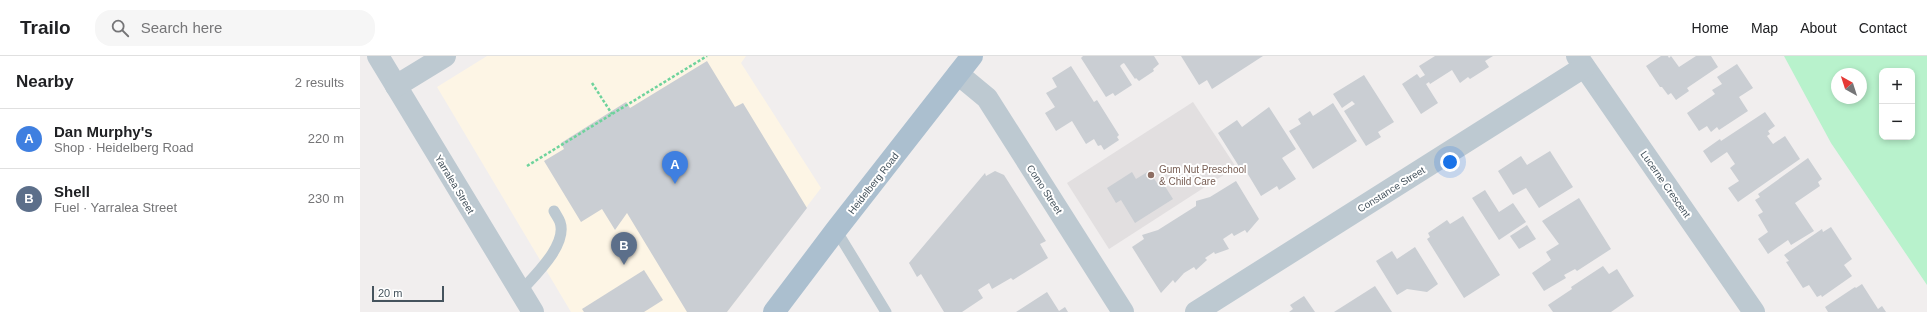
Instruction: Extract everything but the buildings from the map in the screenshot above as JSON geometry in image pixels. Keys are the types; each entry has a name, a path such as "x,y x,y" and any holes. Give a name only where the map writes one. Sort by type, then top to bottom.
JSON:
{"main road":[{"name":"Heidelberg Road","path":"774,312 972,56"}],"street":[{"name":"Yarralea Street","path":"378,56 533,312"},
{"path":"396,86 445,56"},
{"name":"Constance Street","path":"1196,312 1581,61"},
{"name":"Lucerne Crescent","path":"1581,61 1754,312"},
{"name":"Como Street","path":"958,74 987,98 1123,312"}],"lane":[{"path":"520,292 558,245 561,235 560,223 554,211"},
{"path":"836,230 883,311"}],"path":[{"path":"527,166 707,56"},
{"path":"592,84 612,114"}],"shaded area":[{"path":"487,56 746,56 741,63 821,188 727,312 571,312 437,87"},
{"name":"Gum Nut Preschool & Child Care","path":"1193,102 1236,167 1109,249 1067,183"}],"green space":[{"path":"1784,56 1927,56 1927,285 1831,143"}],"place":[{"name":"Gum Nut Preschool & Child Care","path":"1151,175"},
{"name":"Dan Murphy's","path":"675,184"},
{"name":"Shell","path":"624,265"}]}
